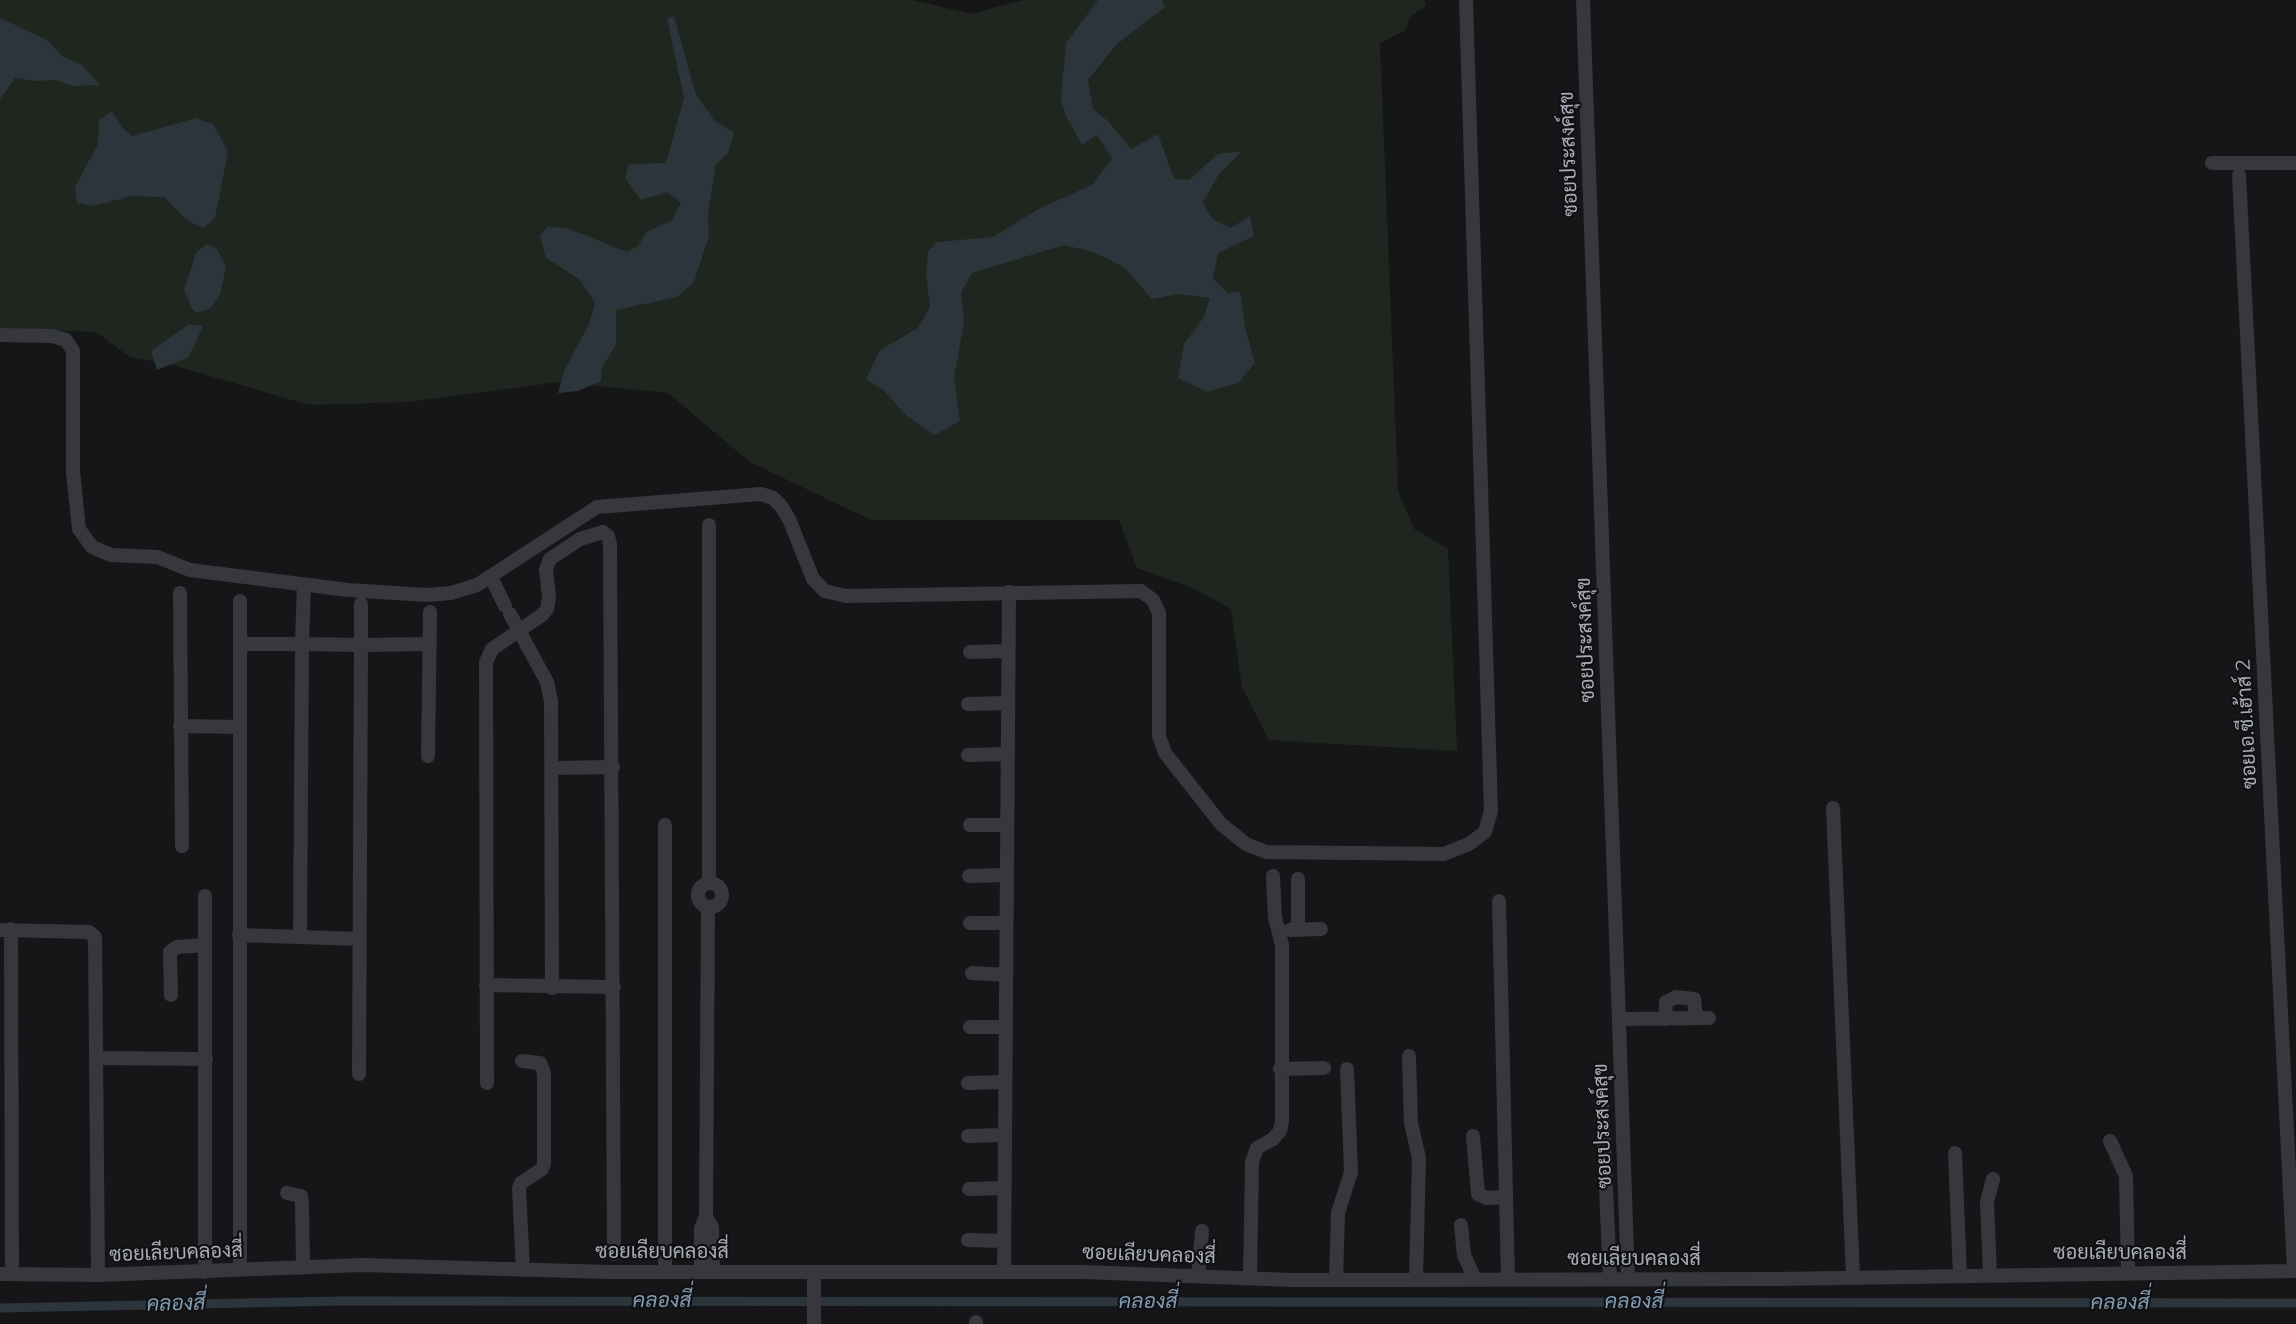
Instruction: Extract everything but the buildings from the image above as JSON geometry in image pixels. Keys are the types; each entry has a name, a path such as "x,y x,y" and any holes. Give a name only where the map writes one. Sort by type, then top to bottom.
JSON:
{"street":[{"path":"0,334 52,336 66,340 73,351 75,506 79,529 92,547 111,555 157,557 190,570 304,585 397,595 451,593 477,585 491,577 597,507 761,494 773,498 781,506 789,519 813,579 825,591 846,596 1141,591 1153,600 1160,613 1159,736 1165,753 1221,824 1246,844 1266,852 1444,854 1469,844 1485,832 1491,812 1466,0"},
{"name":"ซอยประสงค์สุข","path":"1583,0 1628,1278"},
{"path":"2212,163 2296,163"},
{"name":"ซอยเอ.ซี.เฮ้าส์ 2","path":"2239,175 2295,1271"},
{"path":"707,1272 712,1227 706,1217 708,907 718,904 722,895 718,886 709,882 709,525"},
{"path":"487,1083 486,662 492,649 542,615 547,609 549,597 546,569 550,559 580,540 598,532 605,534 610,544 615,1254"},
{"path":"491,577 518,631 532,652 549,690 553,768 552,988"},
{"path":"300,937 304,585"},
{"path":"1004,1272 1009,592"},
{"path":"180,593 182,846"},
{"path":"240,601 240,1261"},
{"path":"359,1074 361,604"},
{"path":"428,756 430,612"},
{"path":"240,644 430,644"},
{"path":"970,652 1008,651"},
{"path":"968,704 1008,703"},
{"path":"180,726 240,727"},
{"path":"968,755 1008,754"},
{"path":"553,768 613,767"},
{"path":"1833,808 1853,1277"},
{"path":"664,825 665,1272"},
{"path":"970,825 1007,825"},
{"path":"969,876 1007,875"},
{"path":"1250,1278 1250,1171 1257,1148 1280,1131 1282,1108 1281,945 1275,918 1273,876"},
{"path":"1298,879 1298,930"},
{"path":"205,896 206,1272"},
{"path":"1499,901 1508,1279"},
{"path":"970,923 1006,923"},
{"path":"6,1273 5,929 89,932 95,937 98,1058 98,1275"},
{"path":"1279,931 1321,929"},
{"path":"239,935 359,939"},
{"path":"171,995 170,952 177,947 205,945"},
{"path":"972,973 1006,975"},
{"path":"486,985 552,988 614,987"},
{"path":"1619,1019 1665,1019 1702,1018 1694,999 1676,997 1666,1002 1665,1019"},
{"path":"970,1027 1006,1027"},
{"path":"1409,1056 1411,1123 1419,1158 1416,1280"},
{"path":"98,1058 206,1059"},
{"path":"522,1061 540,1063 544,1073 544,1164 542,1169 519,1185 523,1270"},
{"path":"1280,1069 1324,1068"},
{"path":"1336,1280 1338,1213 1351,1172 1347,1069"},
{"path":"968,1083 1005,1082"},
{"path":"1602,1100 1610,1278"},
{"path":"968,1136 1005,1135"},
{"path":"1473,1136 1479,1194 1487,1198 1506,1197"},
{"path":"2110,1141 2126,1176 2128,1273"},
{"path":"1955,1153 1960,1275"},
{"path":"1990,1274 1987,1202 1993,1179"},
{"path":"969,1189 1004,1188"},
{"path":"287,1193 301,1196 303,1268"},
{"path":"1461,1225 1464,1255 1475,1279"},
{"path":"1198,1276 1202,1231"},
{"path":"968,1240 1004,1241"},
{"name":"ซอยเลียบคลองสี่","path":"6,1273 98,1275 362,1265 707,1272 814,1277 1004,1272 1416,1280 2295,1271"},
{"path":"814,1277 814,1322"}],"shaded area":[{"path":"0,0 913,0 971,14 1023,0 1425,0 1426,5 1409,18 1406,30 1380,43 1398,491 1414,529 1448,549 1457,751 1269,740 1242,687 1231,609 1195,589 1137,568 1119,520 871,520 750,462 668,393 559,382 408,402 309,405 173,365 130,357 96,332 0,328"},
{"path":"1098,0 1162,0 1165,7 1116,45 1088,80 1093,109 1108,121 1131,149 1158,134 1174,179 1189,180 1218,154 1242,151 1219,174 1203,202 1212,219 1231,228 1250,216 1254,236 1218,253 1213,279 1228,293 1240,291 1245,327 1255,363 1238,383 1208,392 1178,378 1184,344 1204,317 1210,298 1178,294 1152,299 1124,267 1093,252 1064,245 972,273 961,293 964,323 954,378 960,421 935,435 908,417 883,390 866,379 880,350 918,328 930,307 926,274 928,252 937,242 993,237 1040,208 1092,185 1112,158 1097,135 1082,145 1066,116 1061,99 1066,43"},
{"path":"674,16 695,92 714,120 734,133 728,153 716,164 708,214 709,236 694,282 677,297 616,310 616,344 601,370 601,381 578,391 558,393 565,369 589,324 595,303 579,279 546,258 540,236 547,227 567,228 627,252 638,246 647,232 672,220 681,203 667,192 641,200 625,178 629,164 666,163 684,98 667,19"},
{"path":"0,18 47,40 62,56 82,65 100,85 72,86 56,80 34,81 15,78 0,99"},
{"path":"112,111 123,128 132,136 196,118 214,125 228,152 215,218 204,228 188,221 164,197 131,196 94,206 77,203 75,187 98,144 99,120"},
{"path":"207,244 217,249 226,267 220,295 211,308 197,313 192,308 184,290 196,253"},
{"path":"189,324 203,326 189,357 157,370 151,351"}],"waterway":[{"name":"คลองสี่","path":"0,1308 342,1301 2296,1303"}]}
